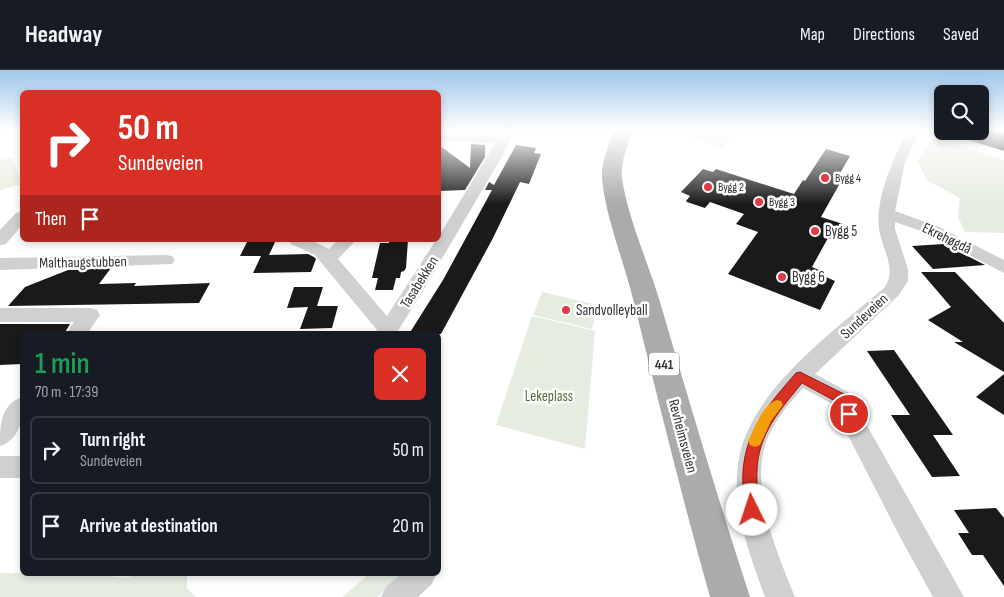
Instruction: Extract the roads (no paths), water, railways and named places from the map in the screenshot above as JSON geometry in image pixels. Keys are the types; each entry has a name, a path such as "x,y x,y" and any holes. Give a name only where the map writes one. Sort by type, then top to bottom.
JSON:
{"main road":[{"name":"Revheimsveien","path":"615,155 612,176 616,200 625,225 701,502 730,597"},
{"name":"Revheimsveien","path":"625,225 628,170 633,155"},
{"name":"Revheimsveien","path":"701,502 722,597"}],"street":[{"name":"Tasabekken","path":"388,331 496,155"},
{"name":"Sundeveien","path":"780,597 766,561 752,510 750,471 754,446 766,418 800,376 891,292 898,281 900,269 887,229 887,214 898,162 902,155"},
{"name":"Ekrehøgdå","path":"887,214 933,230 1004,267"},
{"path":"0,223 20,217"},
{"path":"0,240 20,218"},
{"name":"Tasabekken","path":"301,242 321,251 386,331"},
{"path":"328,259 346,242"},
{"name":"Malthaugstubben","path":"0,264 166,260"},
{"path":"0,315 90,315 78,331"},
{"path":"800,376 840,398 908,526 950,597"},
{"path":"0,436 20,409"},
{"path":"0,467 20,467"},
{"path":"396,597 420,576"}],"place":[{"name":"Bygg 4","path":"825,178"},
{"name":"Bygg 2","path":"708,187"},
{"name":"Bygg 3","path":"759,202"},
{"name":"Bygg 5","path":"815,231"},
{"name":"Bygg 6","path":"782,277"},
{"name":"Sandvolleyball","path":"566,310"}],"park label":[{"name":"Lekeplass","path":"549,396"}]}
